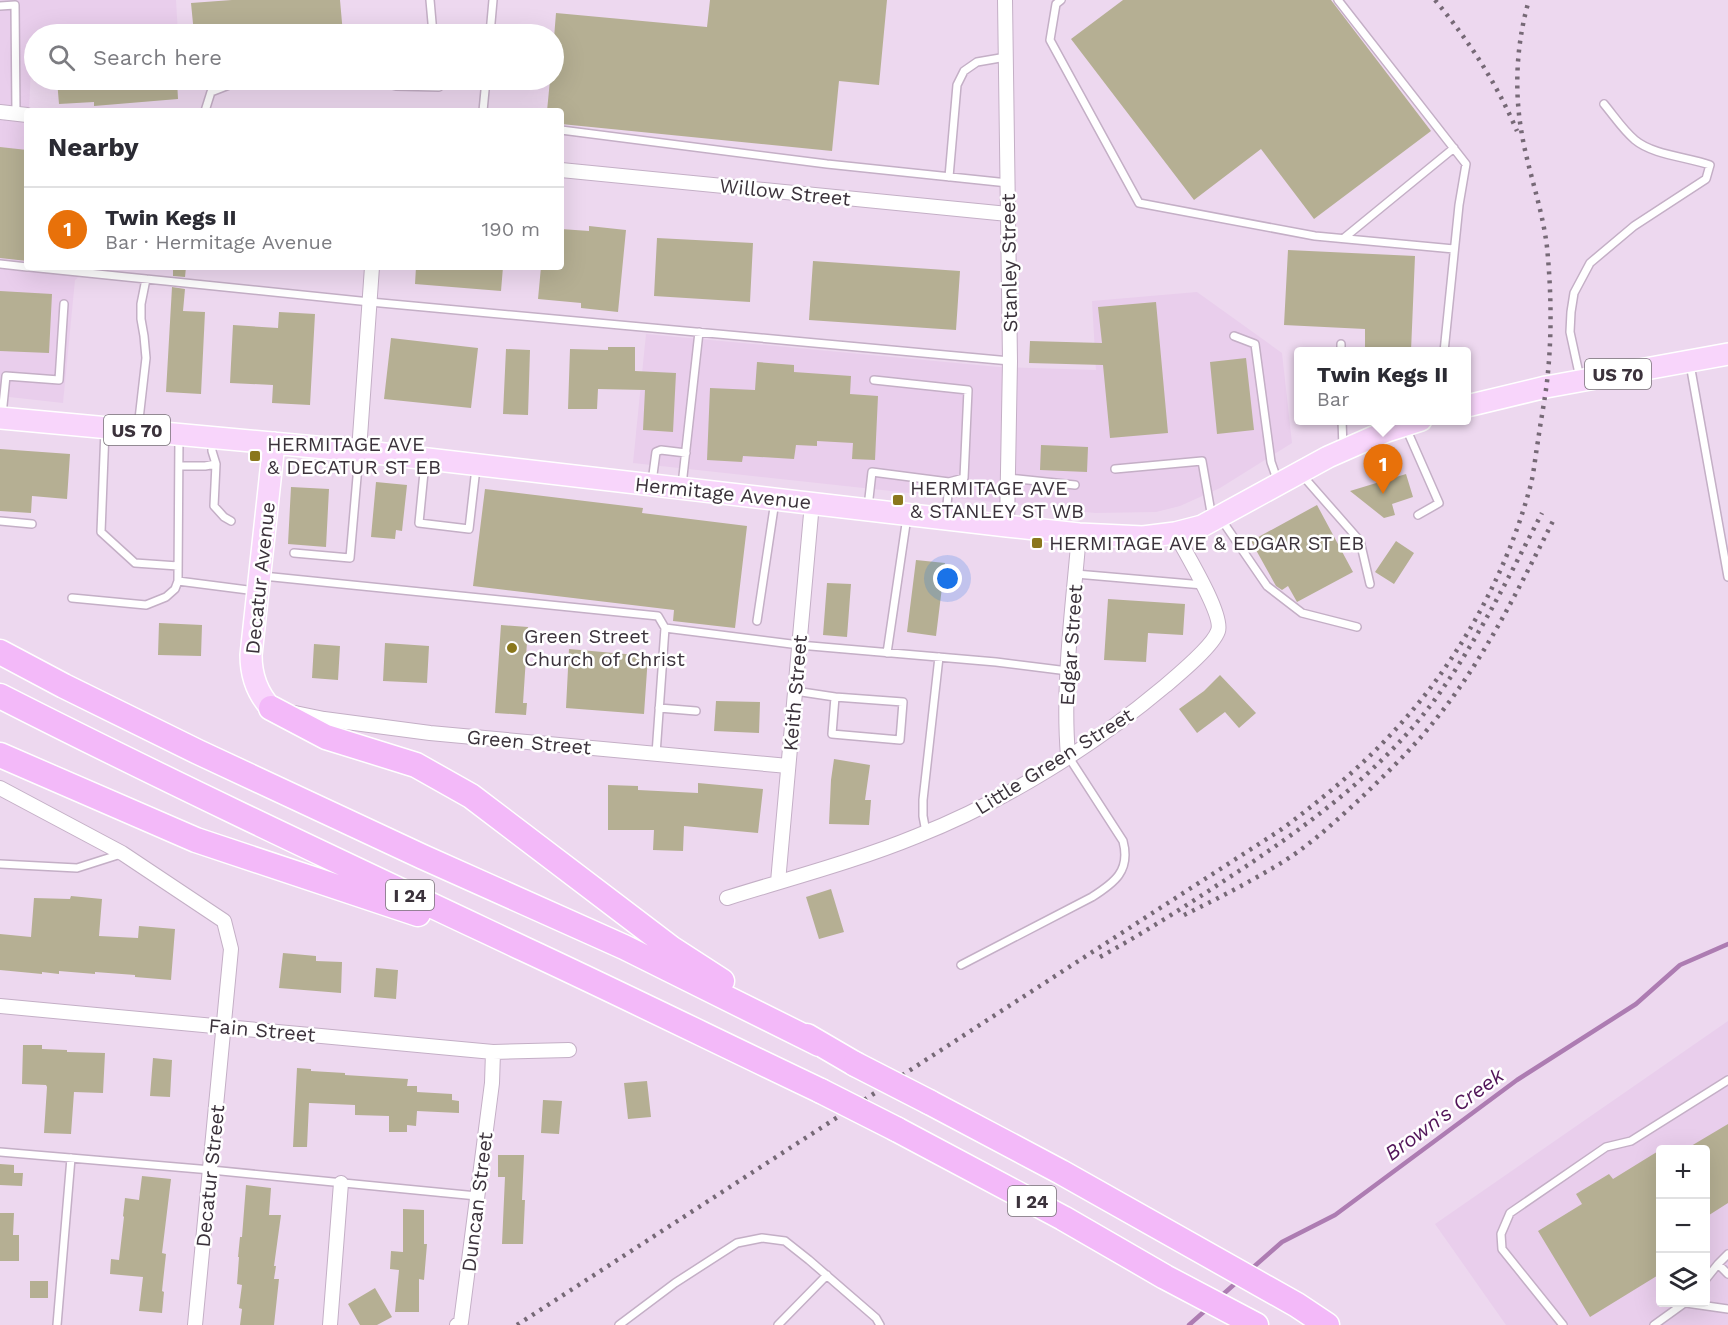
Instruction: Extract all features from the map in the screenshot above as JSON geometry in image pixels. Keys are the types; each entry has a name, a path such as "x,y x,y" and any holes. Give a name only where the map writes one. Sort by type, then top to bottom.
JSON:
{"highway":[{"name":"I 24","path":"0,652 198,752 423,857 624,947 819,1044 1061,1172 1297,1305 1327,1325"},
{"name":"I 24","path":"0,696 119,757 297,843 821,1091 1063,1218 1165,1277 1256,1325"},
{"path":"271,708 326,737 416,765 471,796 671,948 819,1044"},
{"path":"0,755 196,840 526,950"}],"main road":[{"name":"US 70","path":"1471,405 1546,387 1728,354"},
{"name":"Hermitage Avenue","path":"1,418 426,459 1079,534 1143,537 1202,526 1343,450 1406,425"},
{"name":"Decatur Avenue","path":"271,708 258,691 251,670 251,655 274,443"}],"street":[{"name":"Stanley Street","path":"1005,0 1010,361 1007,526"},
{"path":"0,112 21,114"},
{"name":"Willow Street","path":"564,170 1008,214"},
{"path":"359,452 372,270"},
{"name":"Keith Street","path":"778,882 812,503"},
{"name":"Little Green Street","path":"727,898 851,860 967,814 1068,756 1137,709 1211,643 1218,632 1219,624 1215,609 1174,533"},
{"name":"Edgar Street","path":"1068,756 1066,726 1068,671 1079,534"},
{"name":"Green Street","path":"271,708 324,719 430,733 788,766"},
{"path":"0,788 122,853 224,921 231,949 225,1027"},
{"name":"Fain Street","path":"0,1006 493,1052 569,1050"},
{"name":"Decatur Street","path":"195,1325 225,1027"},
{"name":"Duncan Street","path":"459,1324 492,1083 493,1052"},
{"path":"330,1325 341,1183"}],"lane":[{"path":"430,0 432,24"},
{"path":"491,24 493,0"},
{"path":"1061,0 1056,3 1050,40 1138,203 1315,236 1454,249"},
{"path":"1338,0 1466,164 1459,205 1444,347"},
{"path":"0,6 15,5 21,114"},
{"path":"950,177 957,85 964,71 977,62 1006,57"},
{"path":"206,108 211,92 216,90"},
{"path":"483,108 485,90"},
{"path":"1581,381 1570,332 1571,312 1574,293 1590,263 1634,226 1706,179 1710,165 1654,150 1636,141 1604,104"},
{"path":"564,130 827,164 1008,183"},
{"path":"1344,238 1454,148"},
{"path":"0,264 24,267"},
{"path":"58,270 370,302 1010,361"},
{"path":"138,430 146,358 141,304 146,279"},
{"path":"1,418 3,376 59,380 64,304"},
{"path":"681,488 699,332"},
{"path":"1234,336 1255,344 1271,462 1279,484"},
{"path":"1690,361 1728,577"},
{"path":"867,510 872,472 949,482 964,478 968,390 874,381"},
{"path":"1342,425 1343,450"},
{"path":"1414,425 1439,503 1418,515"},
{"path":"105,427 101,532 135,563 178,566"},
{"path":"72,598 146,605 166,597 175,589 178,581 179,434"},
{"path":"212,437 212,452 216,464 214,506 231,521"},
{"path":"651,485 656,452 661,450 686,453"},
{"path":"294,553 350,558 359,452"},
{"path":"426,459 419,523 469,529 476,465"},
{"path":"1115,469 1202,461 1216,519 1268,586 1302,613 1357,627"},
{"path":"179,466 216,464"},
{"path":"1300,473 1360,541 1370,584"},
{"path":"1008,478 1074,485"},
{"path":"946,519 949,482"},
{"path":"757,621 775,499"},
{"path":"887,653 908,514"},
{"path":"0,522 32,524"},
{"path":"1076,574 1203,585"},
{"path":"178,581 258,583 658,616 665,628 656,754"},
{"path":"665,628 799,645 996,662 1068,671"},
{"path":"926,832 923,800 939,657"},
{"path":"795,691 835,697 903,702 900,740 832,734 835,697"},
{"path":"659,708 696,711"},
{"path":"961,965 1092,897 1108,887 1124,866 1126,853 1123,842 1068,756"},
{"path":"0,864 77,868 122,853"},
{"path":"1563,1325 1502,1249 1501,1234 1510,1213 1606,1147 1630,1141 1728,1080"},
{"path":"0,1152 477,1196"},
{"path":"57,1325 71,1158"},
{"path":"619,1325 675,1283 737,1243 762,1238 784,1241 827,1275 876,1318 880,1325"},
{"path":"1710,1274 1728,1254"},
{"path":"1718,1264 1728,1274"},
{"path":"778,1325 827,1275"},
{"path":"1710,1306 1728,1309"},
{"path":"1654,1325 1680,1307"}],"shaded area":[{"path":"0,0 176,0 177,24 24,24 24,90 30,90 29,108 24,108 24,270 88,270 75,280 63,403 0,396"},
{"path":"1197,292 1282,353 1292,443 1220,488 1180,506 1156,512 1095,513 633,463 646,334 999,367 1096,370 1092,301"},
{"path":"1728,1021 1728,1325 1506,1325 1435,1224"}],"building":[{"path":"232,0 340,0 342,24 193,24 191,3"},
{"path":"710,0 887,0 879,85 839,81 832,151 564,124 564,108 547,108 549,90 564,90 564,24 555,24 556,13 707,27"},
{"path":"1123,0 1331,0 1431,131 1314,219 1261,149 1194,200 1071,39"},
{"path":"58,90 178,90 178,99 94,106 94,102 59,104"},
{"path":"0,147 24,150 24,261 0,258"},
{"path":"589,226 626,230 618,312 581,308 581,303 538,299 541,270 564,270 564,229 589,231"},
{"path":"657,238 753,243 750,302 654,296"},
{"path":"1288,250 1415,256 1411,347 1365,347 1365,329 1284,325"},
{"path":"813,261 960,271 956,330 809,320"},
{"path":"173,270 186,270 185,277 173,276"},
{"path":"416,270 503,270 501,291 415,284"},
{"path":"172,287 185,289 183,311 205,312 201,394 166,392"},
{"path":"0,291 52,294 49,353 0,351"},
{"path":"1156,302 1168,433 1110,438 1103,365 1029,363 1030,341 1102,343 1098,307"},
{"path":"279,312 315,314 310,405 272,403 273,385 230,383 233,325 278,328"},
{"path":"391,338 478,348 471,408 384,399"},
{"path":"608,347 635,347 635,371 676,373 673,432 643,430 645,390 598,389 597,409 568,409 570,349 608,350"},
{"path":"506,349 530,350 528,415 503,414"},
{"path":"1246,358 1254,430 1217,434 1210,362"},
{"path":"757,362 794,365 794,372 851,376 850,394 878,396 875,460 852,459 853,443 817,441 817,446 796,445 794,459 743,456 742,462 707,460 710,388 755,390"},
{"path":"1041,445 1088,447 1087,472 1040,470"},
{"path":"0,449 70,454 67,499 32,496 31,513 0,511"},
{"path":"1406,474 1413,497 1392,504 1395,515 1384,518 1350,491"},
{"path":"376,482 407,485 402,531 396,530 395,539 371,537"},
{"path":"291,487 329,489 326,547 288,544"},
{"path":"485,489 643,508 642,513 747,526 735,628 673,621 674,610 473,586"},
{"path":"1317,505 1353,572 1297,602 1288,586 1282,590 1276,586 1251,541"},
{"path":"1396,541 1414,553 1394,584 1375,572"},
{"path":"916,560 945,563 936,636 907,632"},
{"path":"827,583 851,584 847,637 823,635"},
{"path":"1108,599 1185,604 1183,635 1148,633 1146,662 1104,660"},
{"path":"159,623 202,625 201,656 158,655"},
{"path":"501,625 528,627 523,703 527,703 526,715 495,713"},
{"path":"385,643 429,646 427,683 383,681"},
{"path":"314,644 340,646 338,680 312,678"},
{"path":"569,649 648,656 644,714 566,708"},
{"path":"1220,675 1256,713 1239,728 1225,712 1197,733 1179,709 1204,691"},
{"path":"716,701 760,702 759,733 714,731"},
{"path":"834,759 870,765 865,800 871,800 869,825 829,824"},
{"path":"698,783 763,789 758,833 684,826 683,851 653,850 654,830 608,830 608,785 638,786 638,790 698,793"},
{"path":"831,889 844,932 819,939 806,897"},
{"path":"71,896 102,899 99,936 138,938 139,926 175,929 171,980 95,972 95,974 59,971 59,974 42,972 42,974 0,970 0,934 31,937 34,898 70,899"},
{"path":"283,953 316,956 316,961 342,962 341,993 279,988"},
{"path":"376,968 398,970 396,999 374,997"},
{"path":"23,1045 42,1045 42,1049 67,1050 67,1052 105,1053 103,1093 74,1092 71,1134 44,1133 47,1087 46,1085 22,1084"},
{"path":"153,1058 172,1060 170,1097 150,1096"},
{"path":"297,1068 345,1073 345,1075 408,1079 407,1086 417,1086 417,1092 452,1094 452,1100 459,1101 459,1113 417,1111 416,1126 407,1125 407,1132 389,1132 389,1116 355,1115 355,1105 309,1103 307,1147 293,1147"},
{"path":"647,1081 651,1117 628,1119 624,1083"},
{"path":"543,1100 562,1101 559,1134 541,1133"},
{"path":"1728,1124 1728,1203 1710,1214 1710,1145 1693,1145"},
{"path":"1656,1152 1656,1276 1590,1317 1538,1231 1582,1204 1576,1194 1609,1174 1613,1179"},
{"path":"498,1155 524,1155 523,1244 502,1244 505,1177 498,1177"},
{"path":"0,1164 14,1165 14,1173 23,1173 22,1186 0,1185"},
{"path":"142,1176 171,1179 162,1253 166,1254 162,1313 139,1311 143,1277 110,1274 111,1259 119,1260 125,1198 139,1200"},
{"path":"246,1185 271,1188 269,1215 281,1215 274,1266 276,1266 274,1279 279,1279 274,1325 240,1325 242,1309 239,1308 242,1285 237,1284 238,1257"},
{"path":"403,1209 424,1210 424,1244 427,1244 424,1280 419,1279 419,1312 395,1312 399,1270 390,1269 391,1251 403,1252"},
{"path":"0,1213 14,1213 13,1235 19,1235 19,1261 0,1261"},
{"path":"30,1281 48,1281 48,1298 30,1298"},
{"path":"375,1288 392,1317 377,1325 360,1325 348,1304"}],"waterway":[{"name":"Brown's Creek","path":"1249,1271 1282,1242 1335,1215 1517,1080 1636,1004 1680,965 1728,944"},
{"name":"Brown's Creek","path":"1220,1297 1238,1281"},
{"name":"Brown's Creek","path":"1189,1325 1207,1309"}],"railway":[{"path":"1435,0 1481,62 1517,131"},
{"path":"517,1325 1282,829 1368,758 1417,705 1438,678 1476,619 1519,524 1532,479 1546,389 1550,325 1547,247 1524,144 1517,80 1519,47 1529,0"},
{"path":"1100,957 1173,914 1276,846 1335,802 1389,753 1436,698 1466,653 1542,513"},
{"path":"1184,915 1219,898 1299,851 1351,807 1409,750 1454,696 1486,647 1554,519"}],"place":[{"name":"HERMITAGE AVE & DECATUR ST EB","path":"255,456"},
{"name":"Twin Kegs II","path":"1383,494"},
{"name":"HERMITAGE AVE & STANLEY ST WB","path":"898,500"},
{"name":"HERMITAGE AVE & EDGAR ST EB","path":"1037,543"},
{"name":"Green Street Church of Christ","path":"512,648"}]}
